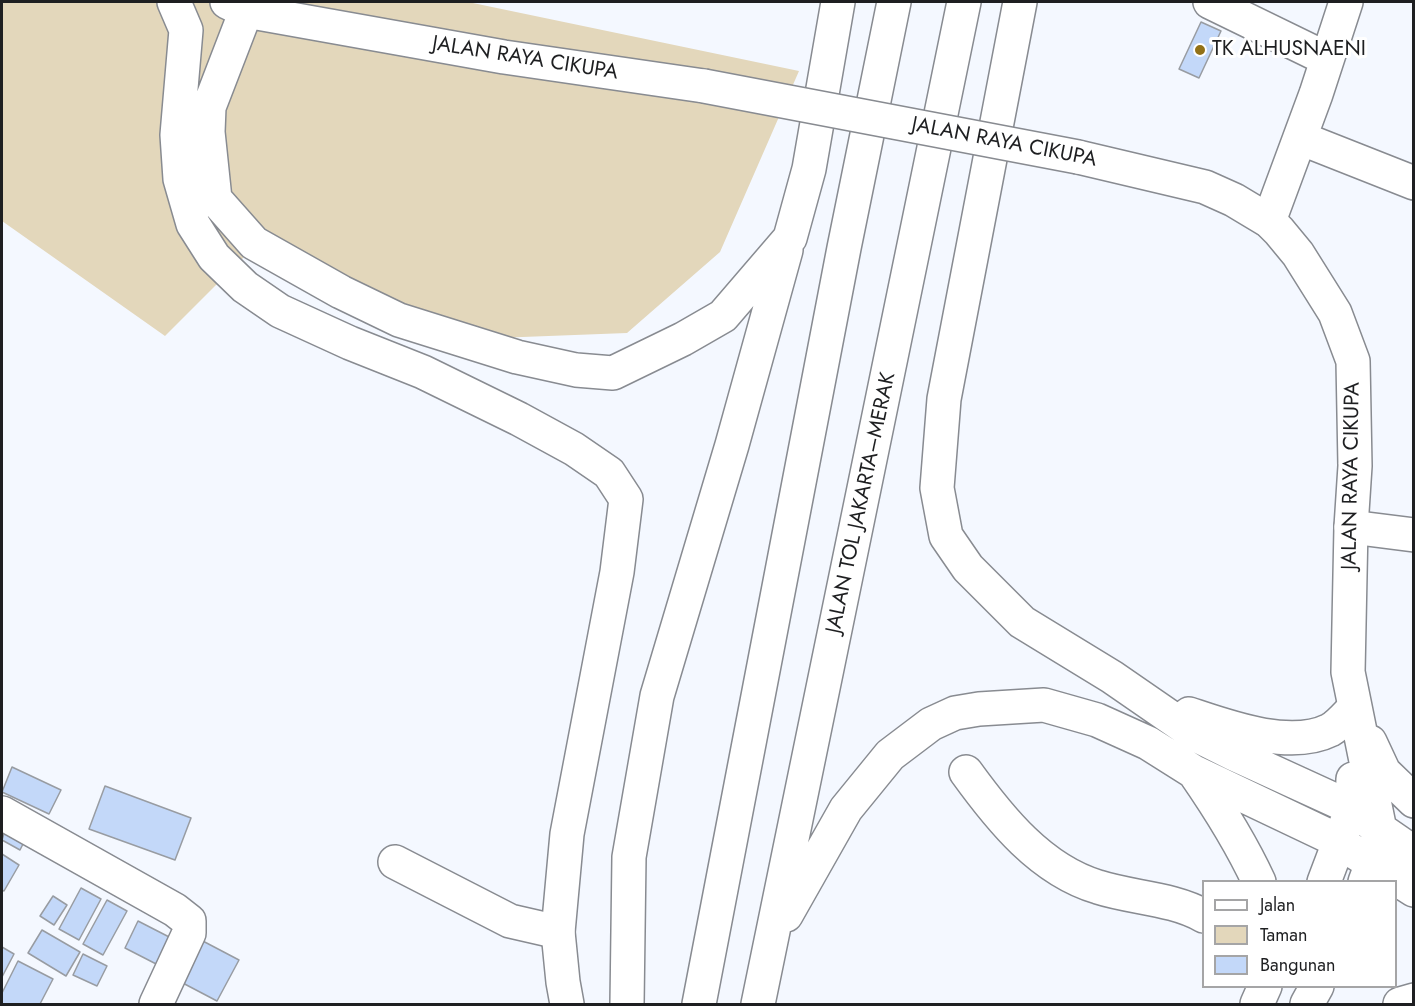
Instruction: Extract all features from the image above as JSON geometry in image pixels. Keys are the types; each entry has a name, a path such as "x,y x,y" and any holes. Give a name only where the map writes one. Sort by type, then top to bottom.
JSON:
{"main road":[{"path":"174,2 186,30 177,135 180,179 193,224 214,257 245,287 280,311 350,343 423,372 574,449 609,473 626,499 620,554 567,834 558,932 567,1005"},
{"path":"627,1005 629,857 657,696 729,456 809,169 838,2"},
{"path":"699,1005 894,2"},
{"name":"JALAN TOL JAKARTA–MERAK","path":"758,1005 964,2"},
{"path":"1020,2 944,399 937,488 946,536 968,568 1022,622 1112,677 1196,735 1352,808 1413,853"},
{"path":"1210,2 1327,59"},
{"path":"1269,222 1346,2"},
{"path":"236,6 209,107 208,132 214,199 254,243 341,292 399,320 518,357 576,370 614,373 683,339 723,316 790,238"},
{"name":"JALAN RAYA CIKUPA","path":"236,6 504,57 704,86 1078,157 1204,187 1234,200 1269,222 1298,254 1335,313 1353,361 1355,466 1351,527 1348,672 1380,830"},
{"path":"1300,138 1413,183"},
{"path":"1351,527 1413,535"},
{"path":"1142,698 1263,736 1313,735 1331,729 1354,708 1384,772 1413,801"},
{"path":"772,940 846,809 890,754 931,724 956,713 979,709 1044,705 1097,720 1148,743 1194,772 1340,841 1368,872 1388,880"},
{"name":"JALAN RAYA CIKUPA","path":"1325,880 1352,808 1354,708"},
{"path":"966,772 992,808 1043,859 1069,876 1098,887 1157,900 1202,916"},
{"path":"1194,772 1245,852 1258,880"},
{"path":"2,813 175,910 189,921 189,933 156,1005"},
{"path":"1368,872 1380,830"},
{"path":"395,862 510,921 558,932"},
{"path":"1397,884 1413,890"},
{"path":"1307,1005 1316,988"},
{"path":"1400,1005 1413,1000"}],"green space":[{"path":"2,2 468,2 799,71 720,252 627,333 496,338 251,250 165,336 2,221"}],"building":[{"name":"TK ALHUSNAENI","path":"1201,22 1221,31 1199,78 1179,69"},
{"path":"12,767 61,790 49,814 2,792"},
{"path":"105,786 191,818 175,860 89,829"},
{"path":"6,827 26,838 20,850 2,840"},
{"path":"2,854 19,865 4,891 2,890"},
{"path":"81,888 101,899 79,940 59,929"},
{"path":"53,896 67,905 54,925 40,916"},
{"path":"107,900 127,911 103,955 83,944"},
{"path":"138,921 175,940 162,967 125,948"},
{"path":"42,930 80,952 66,976 28,953"},
{"path":"199,939 239,960 217,1001 177,980"},
{"path":"2,947 14,954 2,977"},
{"path":"83,954 107,966 97,986 73,975"},
{"path":"18,961 53,979 40,1004 2,1004 2,993"}],"place":[{"name":"TK ALHUSNAENI","path":"1200,50"}]}
